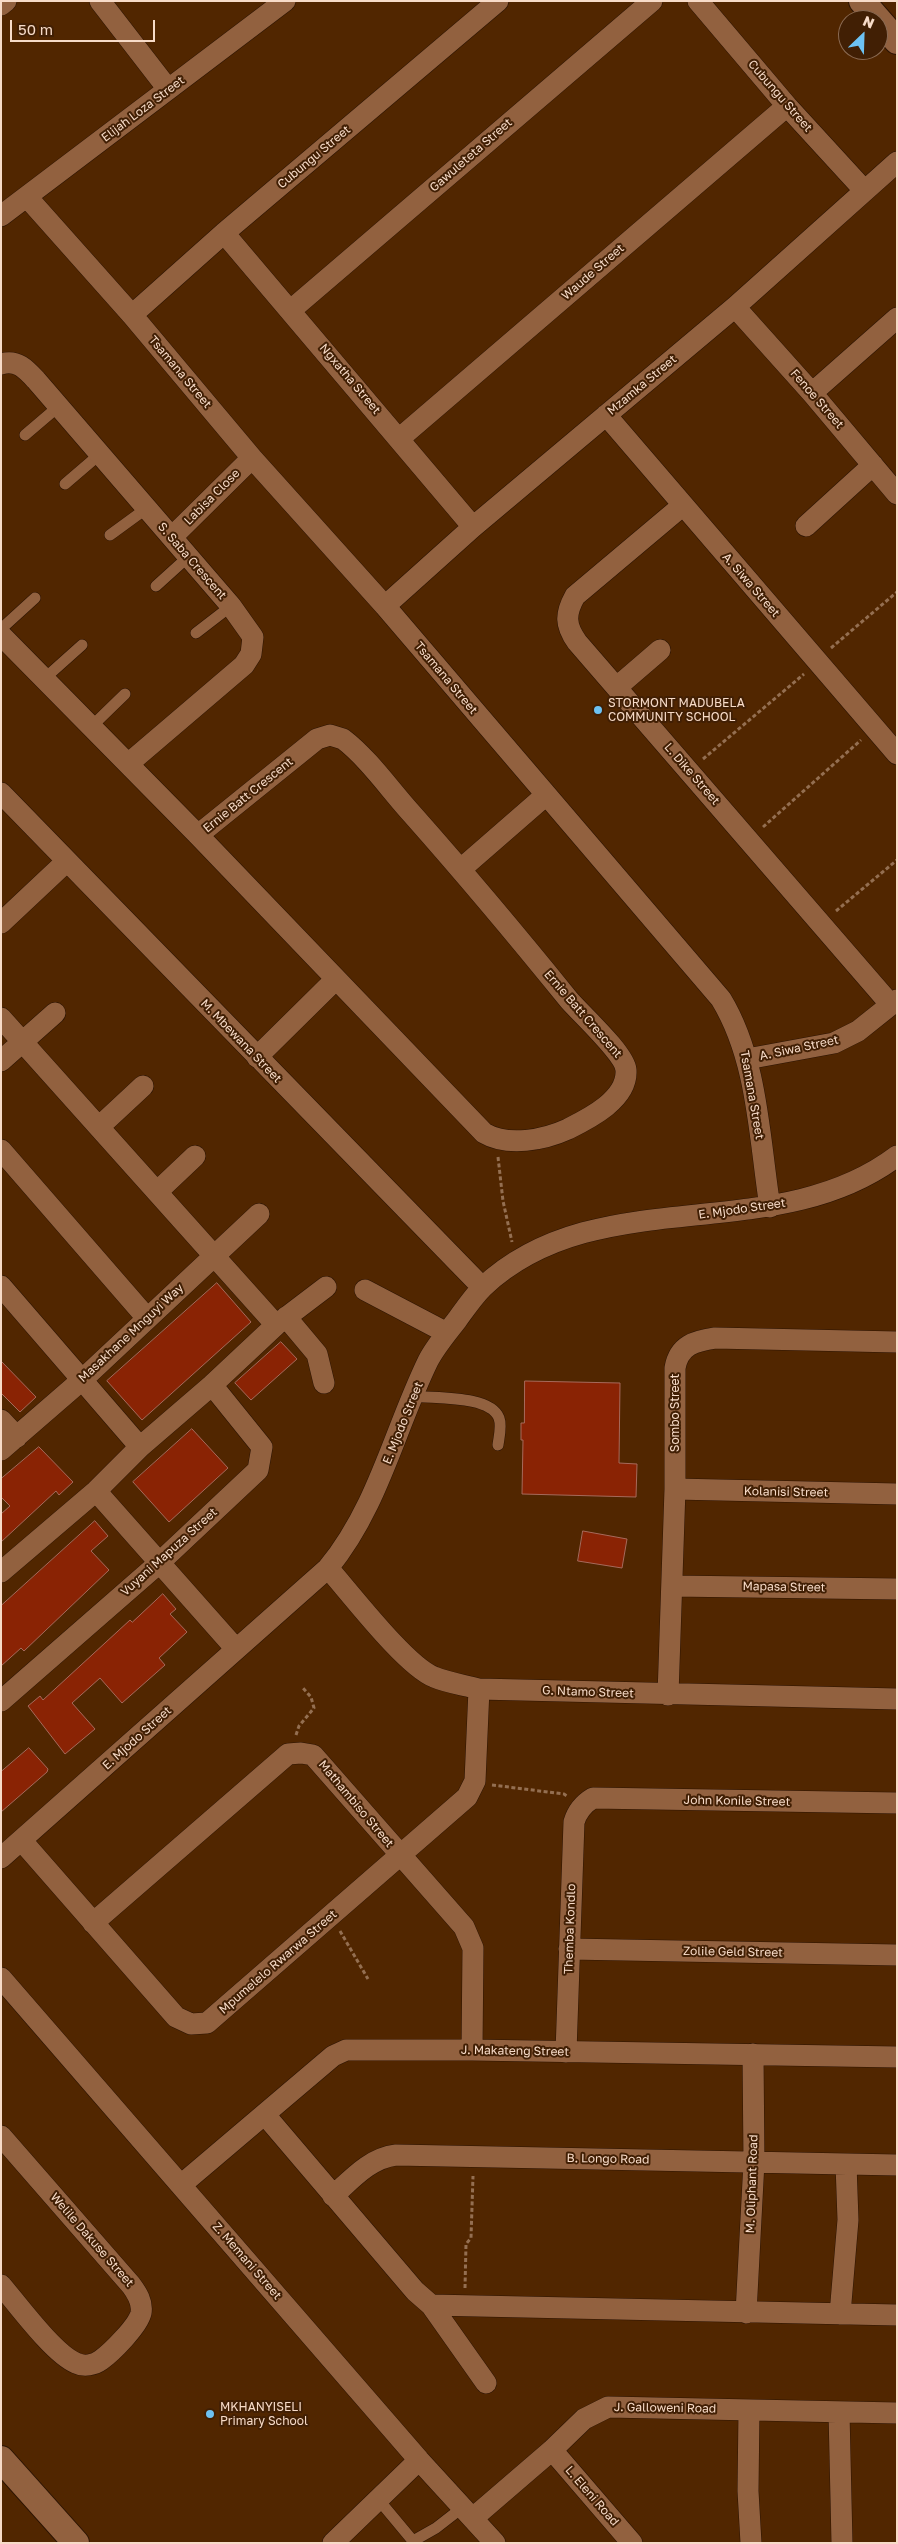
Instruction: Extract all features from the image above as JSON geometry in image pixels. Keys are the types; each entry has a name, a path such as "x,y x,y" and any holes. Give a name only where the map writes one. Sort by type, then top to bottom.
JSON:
{"street":[{"path":"1,5 6,1"},
{"path":"100,1 168,90"},
{"name":"Elijah Loza Street","path":"1,216 285,1"},
{"name":"Cubungu Street","path":"132,315 224,233 498,1"},
{"name":"Gawuleteta Street","path":"291,310 652,1"},
{"name":"Cubungu Street","path":"698,1 787,106 864,190"},
{"path":"862,1 897,41"},
{"name":"Waude Street","path":"400,438 787,106"},
{"name":"Mzamka Street","path":"385,606 473,527 735,307 897,162"},
{"name":"Tsamana Street","path":"27,197 132,315 252,458 385,606 709,983 732,1017 747,1059 770,1207"},
{"name":"Ngxatha Street","path":"224,233 400,438 473,527"},
{"name":"Fenoe Street","path":"735,307 812,393 897,494"},
{"path":"812,393 897,318"},
{"name":"S. Saba Crescent","path":"1,364 12,362 19,364 59,406 231,606 253,638 251,654 244,665 128,764"},
{"name":"A. Siwa Street","path":"606,415 682,506 897,754"},
{"name":"Labisa Close","path":"172,537 252,458"},
{"path":"806,526 873,465"},
{"name":"L. Dike Street","path":"682,506 581,591 567,612 568,627 571,634 821,922 894,1003"},
{"path":"1,634 198,836"},
{"path":"617,687 660,650"},
{"name":"Ernie Batt Crescent","path":"334,736 347,742 461,869 574,1005 615,1049 623,1060 626,1070 623,1086 605,1107 581,1122 558,1133 533,1139 510,1141 496,1139 484,1133 198,836 317,739 334,736"},
{"name":"M. Mbewana Street","path":"1,793 482,1288"},
{"path":"461,869 546,795"},
{"path":"1,923 67,861"},
{"path":"256,1057 336,978"},
{"name":"A. Siwa Street","path":"747,1059 834,1043 858,1031 894,1003"},
{"path":"1,1061 55,1013"},
{"path":"1,1018 158,1191 213,1256 317,1354 324,1383"},
{"path":"100,1126 142,1086"},
{"path":"1,1150 147,1318"},
{"path":"158,1191 195,1156"},
{"name":"E. Mjodo Street","path":"1,1858 328,1568 347,1544 369,1505 429,1359 482,1288 512,1265 552,1242 584,1232 653,1220 770,1207 838,1190 857,1181 897,1156"},
{"name":"Masakhane Mnguyi Way","path":"9,1443 84,1379 213,1256 260,1214"},
{"path":"4,1563 96,1492 140,1447 212,1385 281,1321 325,1285"},
{"path":"1,1286 84,1379 140,1447"},
{"path":"365,1290 447,1333"},
{"name":"Sombo Street","path":"668,1695 672,1586 675,1368 680,1353 693,1342 715,1338 897,1342"},
{"name":"Vuyani Mapuza Street","path":"1,1701 158,1564 258,1470 262,1459 262,1447 212,1385"},
{"path":"1,1420 9,1443"},
{"name":"Kolanisi Street","path":"674,1489 897,1494"},
{"path":"96,1492 158,1564 236,1649"},
{"name":"G. Ntamo Street","path":"328,1568 418,1667 434,1678 479,1689 897,1699"},
{"name":"Mapasa Street","path":"672,1586 897,1589"},
{"path":"475,1781 479,1689"},
{"path":"93,1923 288,1754 294,1753"},
{"name":"Mathambiso Street","path":"294,1753 309,1754 318,1758 464,1927 470,1937 472,1948 472,2050"},
{"name":"Mpumelelo Rwarwa Street","path":"22,1841 176,2017 182,2021 199,2025 207,2023 466,1797 475,1781"},
{"name":"John Konile Street","path":"581,1808 593,1798 897,1803"},
{"name":"Themba Kondlo","path":"566,2052 574,1822 581,1808"},
{"name":"Zolile Geld Street","path":"569,1949 897,1955"},
{"name":"Z. Memani Street","path":"6,1992 181,2185 418,2460 495,2543"},
{"name":"J. Makateng Street","path":"181,2185 266,2116 333,2056 346,2050 472,2050 897,2057"},
{"name":"M. Oliphant Road","path":"746,2313 754,2162 753,2054"},
{"path":"266,2116 415,2291 431,2305 486,2383"},
{"name":"Welile Dakuse Street","path":"1,2136 138,2294 141,2307 140,2316 134,2327 101,2361 87,2366 77,2364 57,2349 1,2285"},
{"name":"B. Longo Road","path":"334,2196 371,2162 383,2156 897,2165"},
{"path":"840,2314 848,2220 846,2164"},
{"path":"431,2305 897,2315"},
{"name":"J. Galloweni Road","path":"468,2512 552,2450 584,2419 608,2407 897,2413"},
{"path":"750,2410 748,2491 751,2543"},
{"path":"839,2412 842,2543"},
{"name":"L. Eleni Road","path":"552,2450 632,2543"},
{"path":"1,2459 76,2543"},
{"path":"345,2538 378,2500 418,2460"}],"lane":[{"path":"25,436 59,406"},
{"path":"65,484 100,454"},
{"path":"110,535 147,508"},
{"path":"156,586 188,557"},
{"path":"1,629 35,598"},
{"path":"196,633 231,606"},
{"path":"44,679 82,645"},
{"path":"91,727 125,694"},
{"path":"414,1396 477,1402 491,1408 499,1419 498,1445"},
{"path":"378,2500 413,2541 468,2512"}],"path":[{"path":"691,772 707,756 779,698 897,592"},
{"path":"749,839 874,728"},
{"path":"821,922 897,860"},
{"path":"496,1139 503,1201 512,1246 512,1265"},
{"path":"294,1753 299,1726 314,1708 311,1697 302,1687"},
{"path":"475,1781 564,1794 581,1808"},
{"path":"331,1915 368,1979"},
{"path":"464,2306 466,2244 471,2238 473,2157"}],"building":[{"path":"217,1283 251,1322 142,1420 107,1381"},
{"path":"281,1342 297,1359 251,1400 235,1383"},
{"path":"1,1361 36,1397 20,1412 1,1393"},
{"path":"525,1381 620,1383 619,1463 637,1464 636,1497 522,1494 523,1440 521,1440 521,1423 524,1423"},
{"path":"192,1429 228,1468 169,1522 133,1482"},
{"path":"39,1447 73,1482 59,1495 56,1491 1,1542 1,1514 10,1506 1,1497 1,1479"},
{"path":"95,1521 108,1536 91,1551 109,1570 24,1651 21,1648 1,1666 1,1606"},
{"path":"583,1531 627,1539 622,1568 578,1561"},
{"path":"163,1594 176,1609 170,1614 187,1632 159,1658 165,1665 122,1703 100,1678 72,1703 95,1729 65,1754 28,1706 40,1696 43,1700 130,1620 132,1622"},
{"path":"29,1748 48,1769 47,1772 1,1812 1,1772"}],"place":[{"name":"STORMONT MADUBELA COMMUNITY SCHOOL","path":"598,710"},
{"name":"MKHANYISELI Primary School","path":"210,2414"}]}
